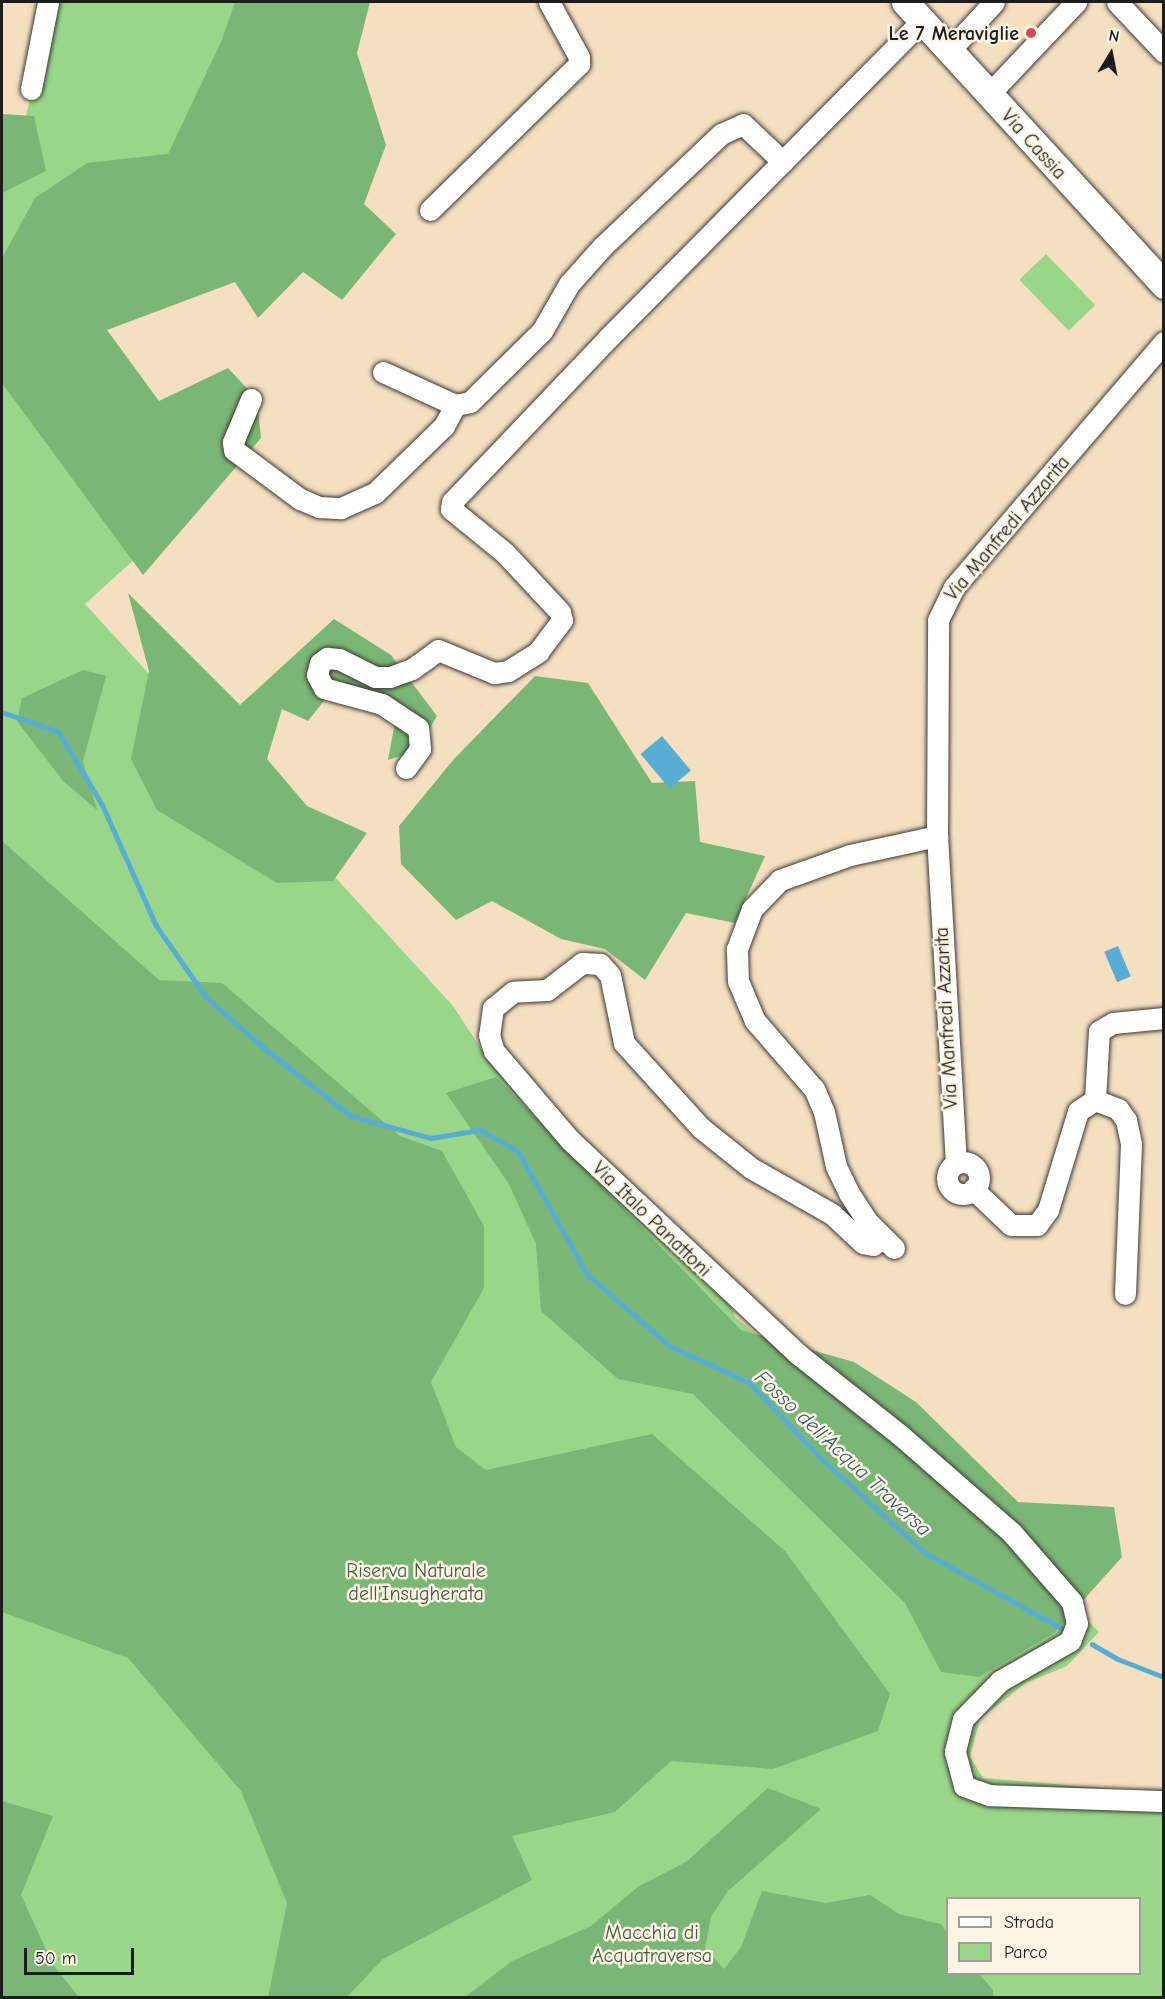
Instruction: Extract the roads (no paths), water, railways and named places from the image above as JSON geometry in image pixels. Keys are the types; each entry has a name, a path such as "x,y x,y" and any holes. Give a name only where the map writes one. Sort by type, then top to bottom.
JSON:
{"main road":[{"name":"Via Cassia","path":"914,11 1164,285"}],"street":[{"path":"31,89 48,2"},
{"path":"430,210 579,64 579,57 549,2"},
{"path":"950,50 994,2"},
{"path":"989,94 1076,2"},
{"path":"1118,2 1164,52"},
{"path":"406,768 420,749 418,728 382,704 324,688 317,675 320,663 327,658 339,659 375,677 390,676 412,669 438,651 494,673 508,671 538,652 562,620 560,612 505,554 451,509 452,502 504,445 783,162 914,11"},
{"path":"383,372 455,405 470,402 542,331 569,284 602,247 721,134 744,124 783,162"},
{"name":"Via Manfredi Azzarita","path":"1095,1100 1083,1106 1075,1117 1052,1197 1041,1223 1026,1228 1011,1225 973,1190 978,1181 974,1167 966,1162 956,1164 937,836 936,641 947,598 1164,342"},
{"path":"251,399 233,442 234,450 300,499 319,507 341,508 375,493 444,426 455,405"},
{"name":"Via Italo Panattoni","path":"937,836 839,858 780,880 752,909 737,950 738,981 745,1002 755,1021 814,1089 841,1175 867,1221 888,1243 863,1244 832,1214 751,1168 701,1128 624,1043 610,975 600,964 582,963 548,990 513,992 493,1008 489,1035 494,1051 570,1140 798,1354 899,1434 1012,1533 1067,1594 1077,1619 1074,1636 1064,1646 1000,1681 968,1712 957,1734 955,1752 959,1777 968,1789 989,1795 1164,1801"},
{"path":"1125,1294 1129,1128 1118,1109 1095,1100 1100,1030 1113,1023 1164,1018"}],"water":[{"path":"662,736 691,770 669,788 641,754"},
{"path":"1118,946 1131,976 1117,982 1104,952"}],"waterway":[{"name":"Fosso dell'Acqua Traversa","path":"2,712 59,732 102,804 156,925 207,998 269,1052 351,1116 431,1138 480,1130 518,1151 588,1275 670,1346 750,1383 823,1460 924,1552 1061,1628"},
{"name":"Fosso dell'Acqua Traversa","path":"1092,1644 1118,1659 1164,1677"}],"place":[{"name":"Le 7 Meraviglie","path":"1031,33"}],"park label":[{"name":"Riserva Naturale dell'Insugherata","path":"416,1582"},
{"name":"Macchia di Acquatraversa","path":"652,1944"}]}
